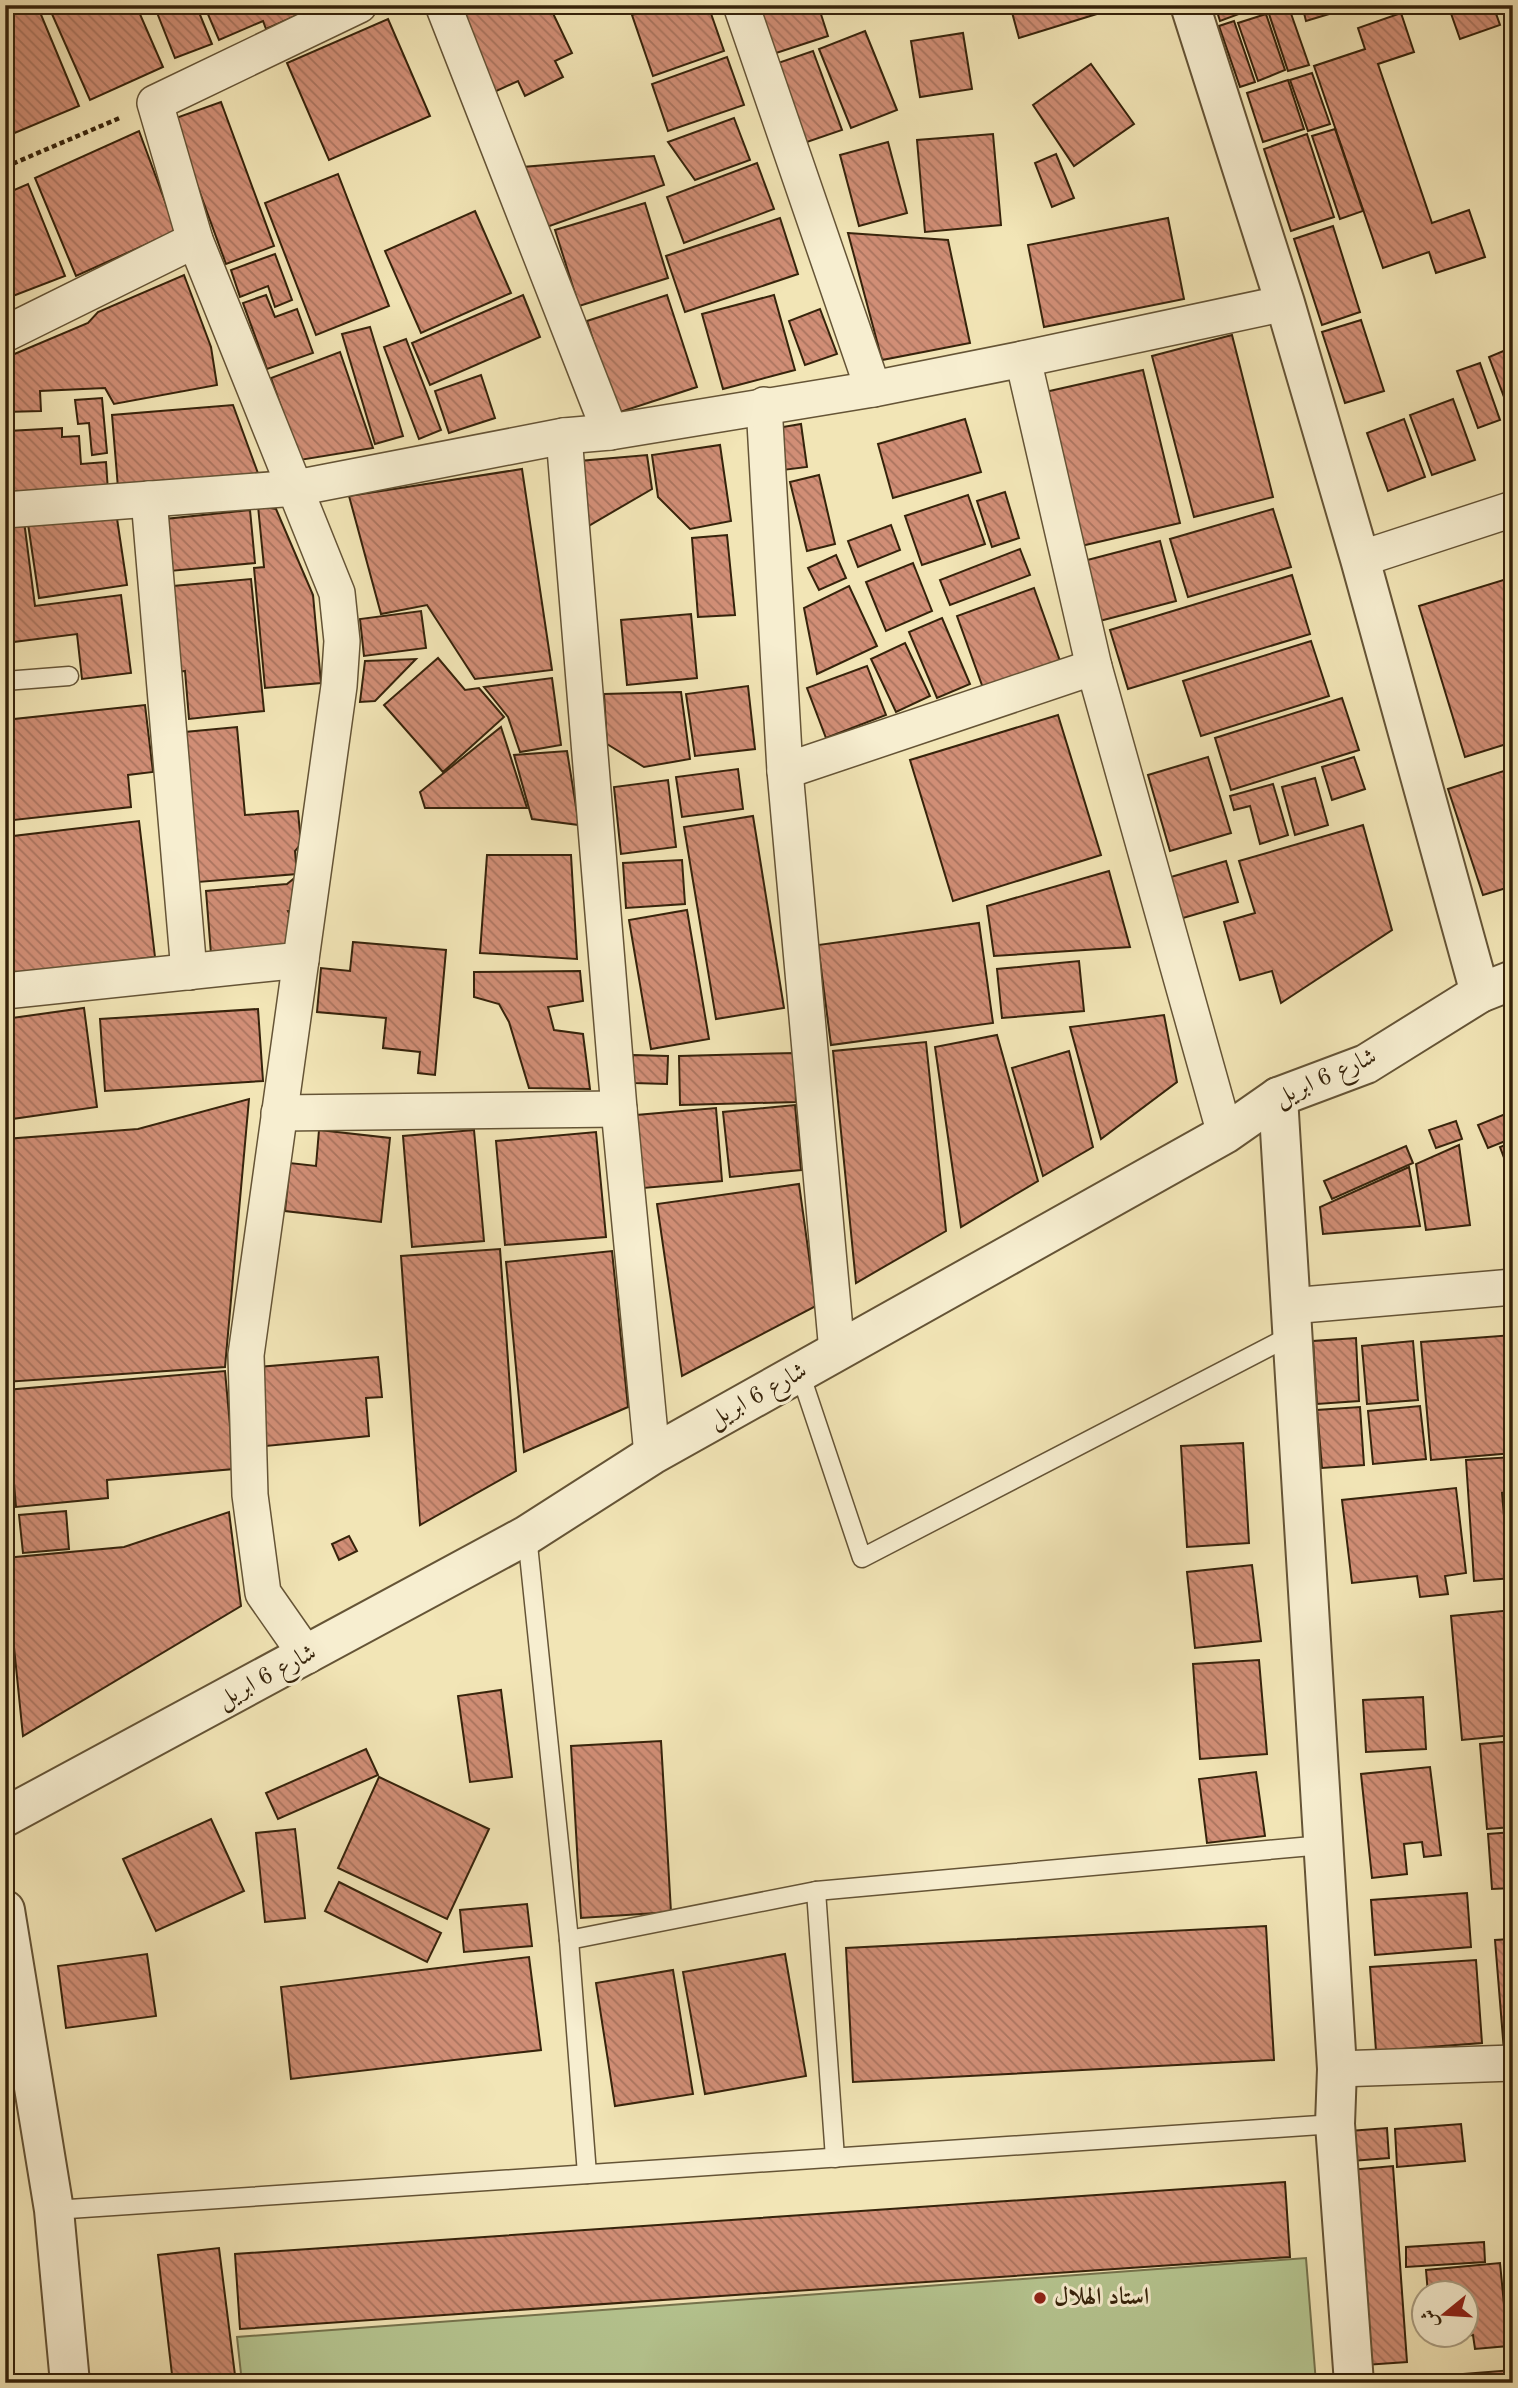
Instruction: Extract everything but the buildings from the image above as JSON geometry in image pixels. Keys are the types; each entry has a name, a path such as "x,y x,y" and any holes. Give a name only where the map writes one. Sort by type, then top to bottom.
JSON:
{"street":[{"path":"307,1656 263,1593 250,1495 246,1355 337,700 342,641 337,593 195,240 155,103 359,5"},
{"path":"443,5 610,432"},
{"path":"741,5 873,389"},
{"path":"1190,5 1285,303 1360,559 1496,987"},
{"path":"5,334 195,240"},
{"path":"5,510 296,488 564,436 610,432 873,389 1285,303"},
{"path":"1023,359 1094,667 1225,1134"},
{"path":"764,405 785,771 836,1352"},
{"path":"564,436 619,1109 652,1455"},
{"path":"149,499 189,972"},
{"path":"1360,559 1513,509"},
{"path":"785,771 1094,667"},
{"path":"5,991 301,960"},
{"name":"شارع 6 ابريل","path":"5,1817 527,1535 652,1455 1225,1134 1278,1097 1366,1064 1496,987"},
{"path":"1278,1097 1337,2069 1335,2124 1354,2383"},
{"path":"279,1113 619,1109"},
{"path":"1291,1320 1513,1287"},
{"path":"5,1910 54,2210 70,2383"},
{"path":"1337,2069 1513,2063"}],"lane":[{"path":"5,681 69,676"},
{"path":"800,1373 862,1558 1291,1320"},
{"path":"527,1535 569,1940 587,2174"},
{"path":"569,1940 816,1891 1323,1845"},
{"path":"816,1891 835,2158"},
{"path":"54,2210 1335,2124"}],"path":[{"path":"5,167 155,103"}],"green space":[{"name":"استاد الهلال","path":"1306,2258 1316,2383 242,2383 237,2337"}],"place":[{"name":"استاد الهلال","path":"1040,2298"}]}
